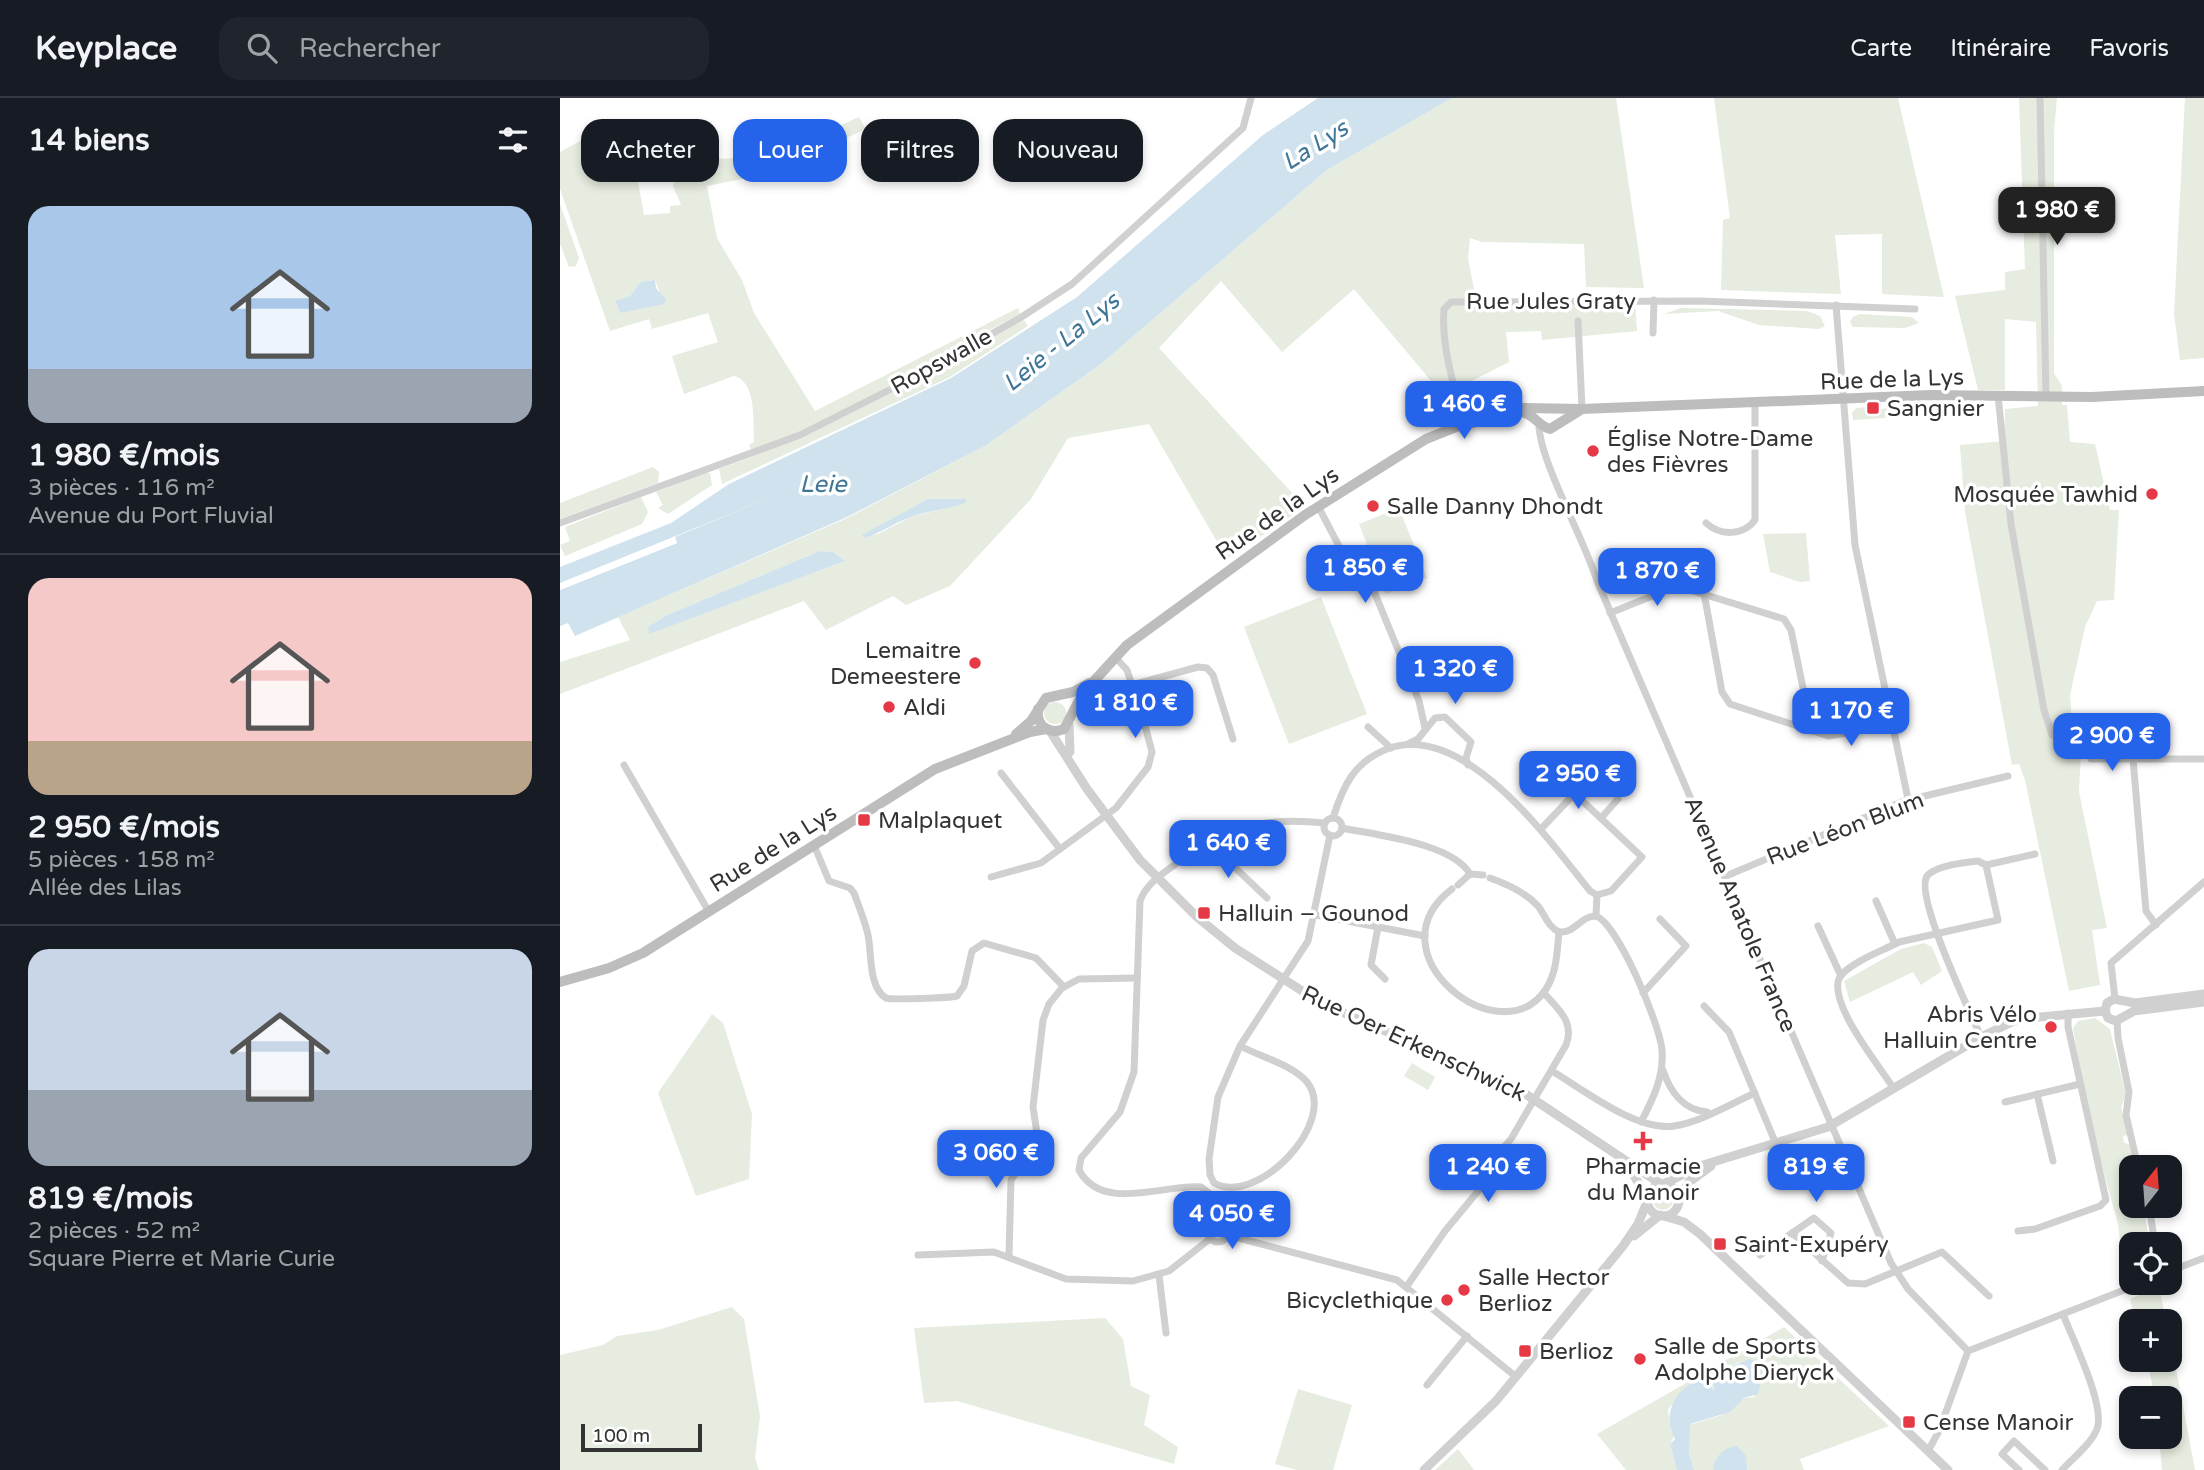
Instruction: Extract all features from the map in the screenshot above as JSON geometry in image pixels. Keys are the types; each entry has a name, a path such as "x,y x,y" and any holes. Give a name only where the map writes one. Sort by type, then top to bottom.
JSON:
{"main road":[{"name":"Rue de la Lys","path":"1071,719 1079,699 1131,641 1318,506 1421,442 1466,424 1518,408 1583,410 1931,395 2112,397 2204,391"},
{"path":"1550,408 1559,414 1556,426 1545,428 1539,422 1540,413 1550,408"},
{"name":"Rue de la Lys","path":"1556,426 1583,410"},
{"name":"Rue de la Lys","path":"1499,415 1525,413 1539,422"},
{"name":"Rue de la Lys","path":"1055,696 1076,690 1097,677"},
{"path":"1055,696 1068,701 1071,719 1063,730 1048,730 1038,719 1038,709 1044,700 1055,696"},
{"name":"Rue de la Lys","path":"1005,741 1026,726 1038,709"},
{"name":"Rue de la Lys","path":"560,982 636,956 935,769 1005,741 1048,730"}],"street":[{"name":"Ropswalle","path":"560,523 800,435 913,379 1020,317 1072,284 1243,128 1251,98"},
{"path":"2040,98 2046,396"},
{"name":"Rue Jules Graty","path":"1653,333 1654,300"},
{"name":"Rue Jules Graty","path":"1466,424 1448,351 1443,311 1449,303 1654,300 1915,309"},
{"path":"1836,305 1855,545 1908,799"},
{"path":"1578,321 1583,410"},
{"path":"1998,396 2011,524 2044,710 2052,735 2069,743"},
{"path":"1706,523 1717,531 1737,532 1746,530 1755,520 1755,403"},
{"name":"Avenue Anatole France","path":"1539,422 1538,436 1592,561 1610,613 1895,1271 1908,1289 1968,1351"},
{"path":"1546,456 1546,438 1556,426"},
{"path":"1318,506 1340,548 1369,579 1419,701 1423,740 1429,747"},
{"path":"1610,613 1671,587 1684,587 1788,622 1812,731"},
{"path":"1704,593 1726,701 1833,737 1892,725"},
{"path":"991,877 1034,866 1106,815 1122,802 1151,758 1148,737 1132,685 1125,666 1115,657"},
{"path":"1132,685 1198,667 1207,668 1213,675 1233,739"},
{"path":"1419,701 1437,716 1447,718 1468,737 1471,744 1466,760 1471,768"},
{"path":"1216,1222 1210,1194 1201,1187 1110,1193 1090,1183 1079,1166 1085,1152 1116,1118 1128,1093 1136,1062 1140,901 1157,878 1208,841 1262,821 1325,823 1333,818 1349,777 1370,757 1416,741 1437,716"},
{"name":"Rue Oer Erkenschwick","path":"1071,719 1067,742 1073,764"},
{"path":"1368,727 1391,748"},
{"name":"Rue Oer Erkenschwick","path":"1048,730 1106,815 1157,878 1212,930 1283,980 1337,1011 1476,1069 1535,1099 1622,1160 1662,1184"},
{"path":"1405,745 1429,747 1471,768 1504,793 1541,829 1590,891 1597,895 1611,891 1642,857 1575,794"},
{"path":"1452,757 1460,758 1469,751"},
{"path":"2091,759 2204,759"},
{"path":"2133,759 2146,911 2156,925"},
{"path":"624,765 709,912"},
{"path":"1001,772 1060,849"},
{"path":"1541,829 1594,774"},
{"name":"Rue Léon Blum","path":"1726,876 1908,799 2008,776"},
{"path":"1601,818 1618,799"},
{"path":"1330,835 1338,834 1342,828 1341,822 1333,818"},
{"path":"1240,1046 1302,1078 1313,1095 1315,1109 1300,1141 1273,1171 1248,1185 1218,1185 1211,1179 1209,1167 1212,1123 1220,1090 1240,1046 1308,941 1316,915 1330,835 1325,823"},
{"path":"1342,828 1443,852 1459,860 1470,874 1514,888 1533,901 1550,926 1559,932 1572,931 1586,918 1596,916 1609,926 1658,1027 1662,1063 1668,1084 1685,1104 1696,1110 1712,1111"},
{"path":"1208,841 1267,898"},
{"path":"814,845 829,881 849,888 854,893 868,936 875,977 881,992 887,998 897,1001 912,996 957,996 964,986 971,953 976,946 988,943 1040,961 1064,987"},
{"path":"1981,1037 1937,934 1924,889 1928,876 1938,869 1976,861 1986,865 2035,854"},
{"path":"1840,976 1895,944 1998,920 1986,865"},
{"path":"1470,874 1435,905 1425,936 1435,973 1453,993 1475,1006 1491,1010 1514,1009 1532,1002 1544,993 1553,974 1559,932"},
{"path":"2135,1155 2126,1110 2129,1091 2118,1041 2121,1018 2127,1007 2119,1000 2110,968 2113,961 2204,882"},
{"path":"1596,916 1597,895"},
{"path":"1876,901 1895,944"},
{"path":"1316,915 1425,936"},
{"path":"1643,993 1686,946 1660,919"},
{"path":"1818,926 1840,976 1837,990 1844,1012 1895,1088"},
{"path":"1378,927 1371,965 1385,979"},
{"path":"1009,1255 1011,1180 1038,1140 1032,1107 1043,1020 1049,1004 1064,987 1085,978 1137,978"},
{"path":"1407,1286 1445,1230 1476,1198 1491,1174 1496,1156 1509,1142 1566,1045 1569,1027 1564,1016 1544,993"},
{"path":"2204,994 2135,1003 2119,1000 2107,1003 2105,1011 2109,1019 2121,1018 2137,1010 2204,1002"},
{"path":"1704,1006 1727,1030 1776,1144"},
{"path":"1424,1470 1471,1427 1623,1246 1639,1224 1651,1189 1703,1165 1832,1125 1981,1037 2018,1019 2105,1011"},
{"path":"2018,1231 2035,1229 2100,1206 2106,1200 2080,1084 2068,1013"},
{"path":"1641,1122 1657,1088 1662,1063"},
{"path":"1552,1071 1641,1122 1675,1126 1755,1093"},
{"path":"2005,1102 2080,1084"},
{"path":"2037,1094 2053,1161"},
{"name":"Rue Oer Erkenschwick","path":"1622,1160 1639,1179 1647,1200"},
{"path":"1623,1246 1662,1216 1673,1212 1691,1180 1722,1160"},
{"path":"1662,1184 1674,1189 1700,1234"},
{"path":"1647,1200 1651,1210 1662,1216 1681,1220 1700,1234 1948,1470"},
{"path":"1760,1255 1814,1218 1831,1233 1822,1261"},
{"path":"1216,1222 1226,1225 1227,1236"},
{"path":"1211,1238 1209,1229 1216,1222"},
{"path":"1792,1233 1843,1281 1865,1284 1942,1252 1989,1296"},
{"path":"1211,1238 1220,1241 1227,1236 1378,1273 1407,1286 1516,1376"},
{"path":"918,1255 983,1251 1009,1255 1058,1276 1076,1280 1133,1281 1159,1275 1180,1265 1211,1238"},
{"path":"2182,1267 2204,1258"},
{"path":"1159,1275 1166,1333"},
{"path":"1928,1451 1943,1421 1968,1351 2119,1292"},
{"path":"2062,1470 2095,1433 2099,1419 2095,1398 2063,1314"},
{"path":"1427,1385 1467,1336"},
{"path":"2019,1470 2002,1454 2014,1441 2045,1470"}],"shaded area":[{"path":"1452,98 1616,98 1644,288 1586,287 1584,244 1482,242 1470,238 1468,259 1477,304 1635,304 1637,331 1542,340 1541,331 1506,332 1509,362 1452,391 1457,412 1354,289 1282,352 1221,281 1159,348 1305,507 1227,559 1149,424 1068,438 1031,499 950,586 906,605 893,596 826,630 804,601 560,694 560,662 630,640 618,617 845,519 985,446 1101,364 1327,170","holes":["928,499 966,499 966,503 911,517 878,534 862,536","820,551 833,552 845,561 649,633 648,627 667,615"]},
{"path":"1714,98 1898,98 1944,297 1882,294 1882,234 1835,235 1841,294 1721,290 1723,220 1730,218"},
{"path":"2019,98 2057,98 2054,131 2054,373 2062,386 2062,405 2067,405 2070,442 2095,444 2110,510 2119,510 2114,600 2097,601 2085,627 2070,695 2074,749 2081,752 2079,792 2107,928 2092,930 2100,985 2069,991 2025,780 2019,764 2012,765 1965,512 1960,445 2005,441 2005,409 2038,406 2036,322 2005,319 2005,390 1978,390 1955,296 2005,290 2005,272 2025,269"},
{"path":"2185,98 2204,98 2204,358 2180,360 2174,314"},
{"path":"859,117 861,131 847,138 847,123"},
{"path":"581,141 581,182 638,182 644,215 670,213 670,206 681,205 673,186 674,182 719,182 719,159 733,158 733,181 707,186 717,238 742,280 754,313 815,411 1018,308 1020,314 898,378 903,388 1024,320 1028,326 950,377 722,484 719,469 754,456 749,445 754,442 752,404 747,386 734,376 684,394 672,356 718,342 708,313 652,329 649,319 610,331 560,189 560,152","holes":["655,280 661,296 620,313 615,302 630,296 640,282"]},
{"path":"560,204 579,258 576,266 569,267 560,244"},
{"path":"1681,308 1807,311 1820,316 1825,326 1819,329 1759,325 1718,311 1664,314"},
{"path":"1860,314 1912,317 1919,323 1905,328 1853,327 1850,322"},
{"path":"1901,405 1902,417 1853,420 1852,412 1857,408 1869,407 1872,411"},
{"path":"653,467 659,472 658,483 560,519 560,503"},
{"path":"710,473 712,485 668,514 658,508 663,505 656,492"},
{"path":"641,497 648,512 642,524 565,556 560,545 570,541 565,527"},
{"path":"1399,508 1427,578 1386,594 1359,524"},
{"path":"1806,533 1810,581 1800,582 1770,572 1763,534"},
{"path":"1321,597 1367,714 1289,744 1244,627"},
{"path":"1055,702 1063,705 1066,713 1063,721 1055,724 1047,721 1044,713 1047,705"},
{"path":"1924,943 1932,947 1942,971 1921,985 1913,972 1850,1002 1844,981 1901,949"},
{"path":"712,1014 723,1023 752,1114 749,1179 696,1196 658,1093"},
{"path":"2095,1018 2110,1029 2126,1095 2121,1107 2128,1135 2123,1136 2124,1143 2129,1144 2131,1155 2119,1155 2119,1218 2145,1218 2148,1232 2119,1232 2088,1115 2073,1028 2078,1021"},
{"path":"1412,1063 1435,1077 1428,1090 1404,1076"},
{"path":"1663,1190 1670,1193 1673,1200 1670,1207 1663,1210 1656,1207 1653,1200 1656,1193"},
{"path":"2139,1295 2161,1295 2164,1309 2133,1309 2130,1299"},
{"path":"732,1307 744,1319 760,1416 755,1458 759,1470 560,1470 560,1355 603,1345 617,1336 658,1330"},
{"path":"1105,1318 1123,1339 1131,1386 1150,1395 1144,1425 1178,1447 1174,1464 957,1401 924,1403 914,1328"},
{"path":"1784,1327 1889,1426 1800,1459 1804,1470 1747,1470 1740,1447 1723,1452 1713,1470 1694,1470 1689,1453 1689,1425 1722,1415 1744,1398 1755,1397 1740,1362 1711,1375 1714,1390 1708,1380 1696,1383 1680,1394 1668,1410 1674,1436 1670,1444 1677,1470 1626,1470 1597,1434"},
{"path":"2150,1372 2177,1372 2179,1386 2152,1386"},
{"path":"1298,1389 1352,1405 1333,1470 1297,1470 1275,1464"},
{"path":"2182,1401 2195,1470 2162,1470 2160,1449 2182,1449"},
{"path":"1458,1449 1474,1470 1435,1470"}],"water":[{"name":"Leie","path":"1318,98 1452,98 1327,170 1101,364 985,446 845,518 575,636 568,623 560,626 560,590 677,543 675,537 560,584 560,567 671,523 729,484 951,378 1077,297 1263,135"},
{"path":"655,280 656,288 666,300 664,304 620,313 615,301 630,296 640,282"},
{"path":"928,499 966,499 966,503 911,517 864,538 862,535"},
{"path":"820,551 833,552 845,561 649,634 648,627 667,615"},
{"path":"1750,1359 1758,1362 1763,1374 1758,1394 1744,1398 1730,1412 1690,1424 1689,1453 1694,1470 1677,1470 1670,1444 1675,1439 1670,1419 1674,1400 1688,1386 1707,1378 1714,1391 1712,1374"},
{"path":"1738,1446 1746,1456 1747,1470 1713,1470 1721,1453"}],"pier":[{"path":"774,496 675,537 677,543 560,590 560,583"}],"place":[{"name":"Sangnier","path":"1873,408"},
{"name":"Église Notre-Dame des Fièvres","path":"1593,451"},
{"name":"Mosquée Tawhid","path":"2152,494"},
{"name":"Salle Danny Dhondt","path":"1373,506"},
{"name":"Lemaitre Demeestere","path":"975,663"},
{"name":"Aldi","path":"889,707"},
{"name":"Malplaquet","path":"864,820"},
{"name":"Halluin – Gounod","path":"1204,913"},
{"name":"Abris Vélo Halluin Centre","path":"2051,1027"},
{"name":"Pharmacie du Manoir","path":"1643,1141"},
{"name":"Saint-Exupéry","path":"1720,1244"},
{"name":"Salle Hector Berlioz","path":"1464,1290"},
{"name":"Bicyclethique","path":"1447,1300"},
{"name":"Berlioz","path":"1525,1351"},
{"name":"Salle de Sports Adolphe Dieryck","path":"1640,1359"},
{"name":"Cense Manoir","path":"1909,1422"}],"water label":[{"name":"La Lys","path":"1315,145"},
{"name":"Leie - La Lys","path":"1061,342"}]}
